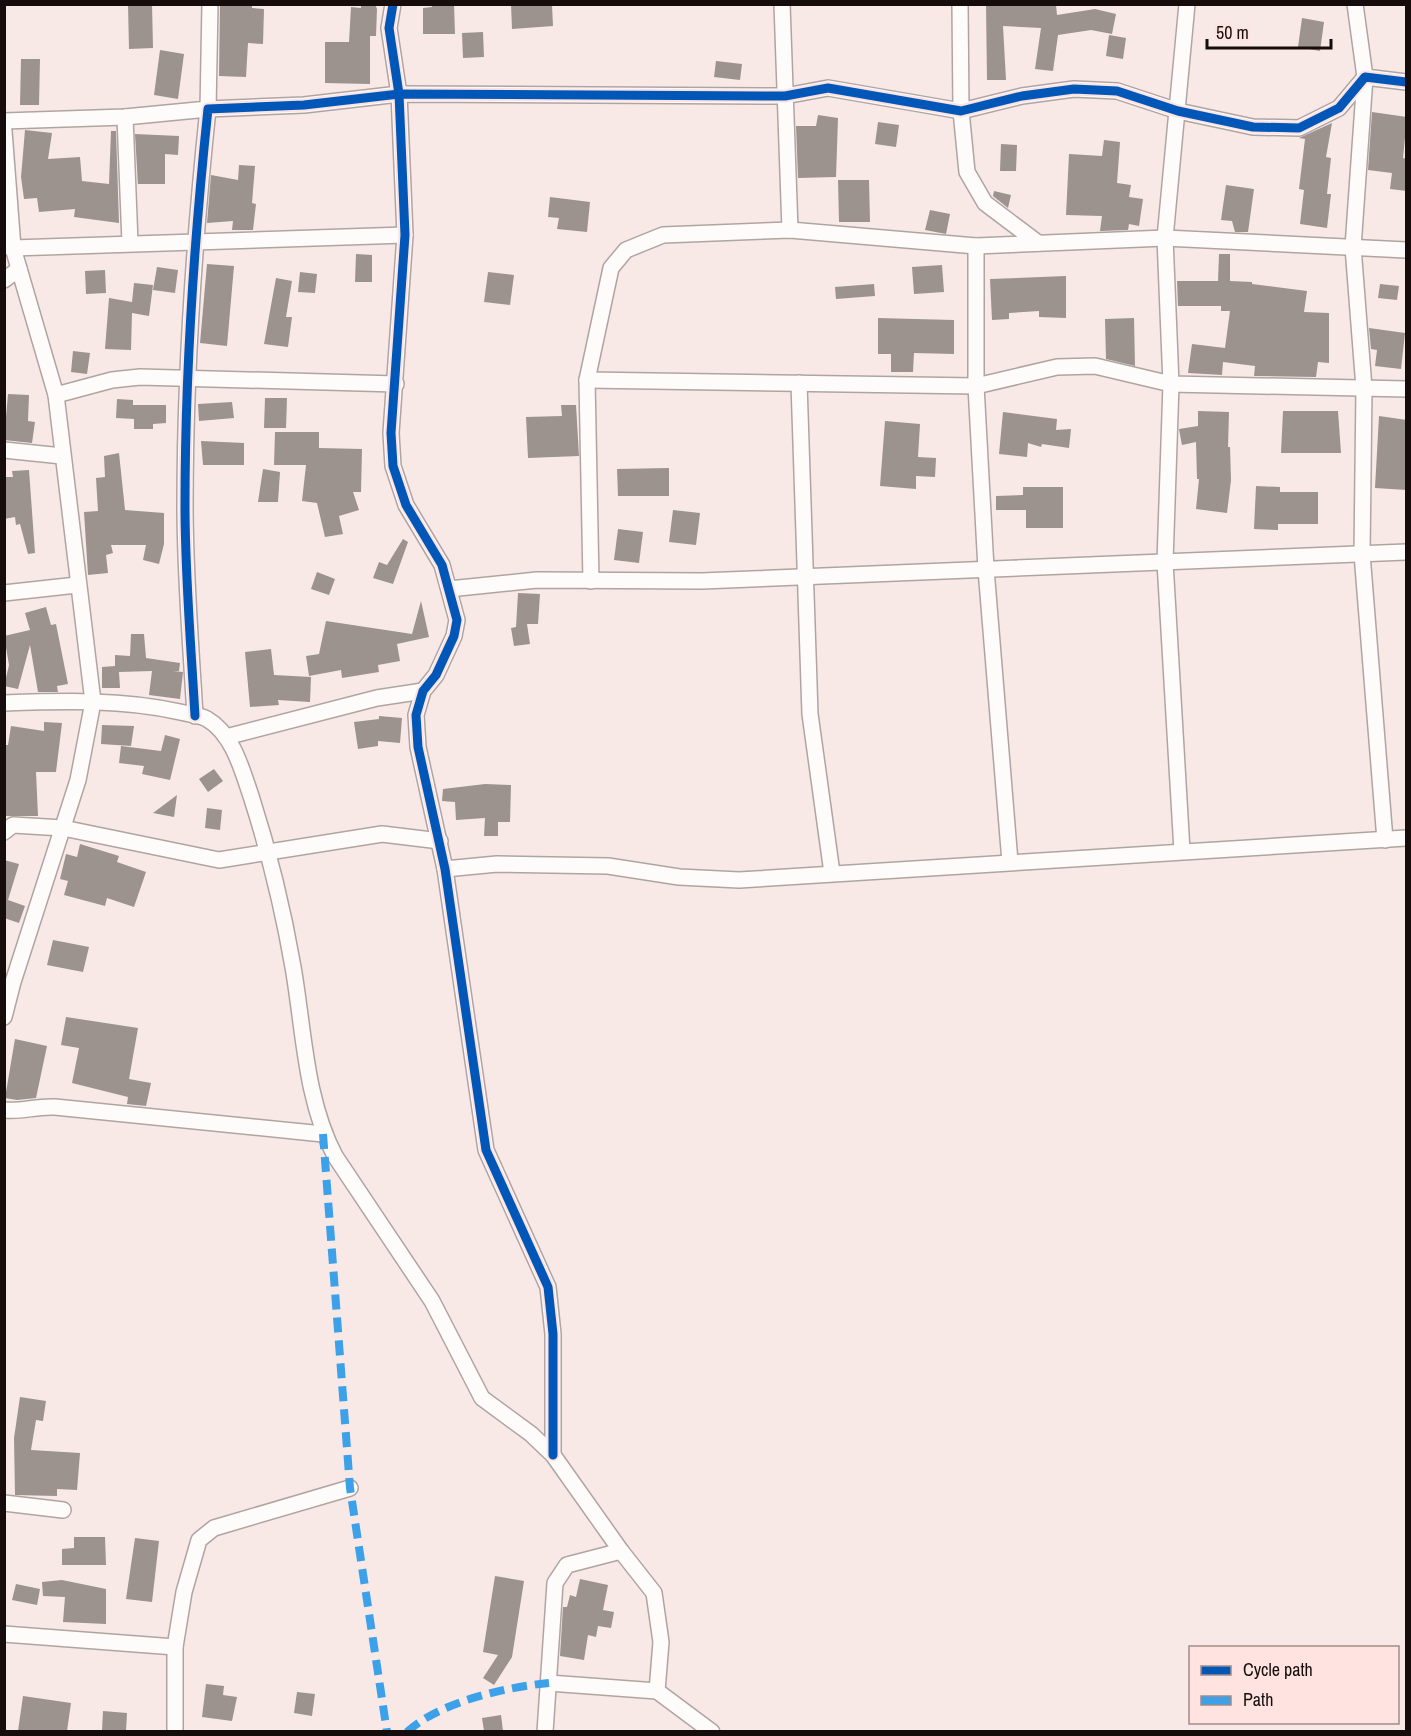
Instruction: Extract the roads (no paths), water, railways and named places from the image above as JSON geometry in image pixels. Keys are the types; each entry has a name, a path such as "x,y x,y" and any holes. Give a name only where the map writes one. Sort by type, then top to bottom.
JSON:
{"street":[{"path":"195,716 185,506 188,378 196,241 208,109 210,4"},
{"path":"393,4 389,28 399,94 405,235 391,433 393,466 406,504 442,565 457,620 454,636 436,675 423,692 416,715 418,747 445,869 486,1150 548,1287 553,1334 553,1455"},
{"path":"782,4 790,230"},
{"path":"960,4 961,111 967,171 986,203 1038,243"},
{"path":"1182,851 1165,562 1171,384 1165,238 1187,4"},
{"path":"1355,4 1365,77 1353,247 1364,388 1362,554 1385,840"},
{"path":"4,121 125,117 208,109 304,105 399,94 785,96 828,88 961,111 1022,96 1074,89 1117,91 1178,111 1253,127 1299,128 1339,108 1365,77"},
{"path":"1365,77 1407,82"},
{"path":"125,117 130,243"},
{"path":"4,131 9,247 19,269 56,395 77,585 93,702 78,780 9,981 4,1017"},
{"path":"591,581 587,380 611,268 626,250 663,235 790,230 976,246 1165,238 1407,250"},
{"path":"9,247 405,235"},
{"path":"976,246 976,386 986,569 1010,862"},
{"path":"4,280 19,269"},
{"path":"587,380 976,386 1057,367 1095,366 1171,384 1407,389"},
{"path":"56,395 112,380 140,377 396,384"},
{"path":"799,383 810,714 832,873"},
{"path":"4,450 62,456"},
{"path":"448,589 537,580 702,581 1407,552"},
{"path":"4,593 77,585"},
{"path":"226,737 377,698 423,692"},
{"path":"4,703 93,702 159,708 206,718 226,737 241,767 270,854 293,965 312,1089 323,1134 335,1156 432,1301 482,1398 531,1434 553,1455 621,1551 654,1593 661,1642 657,1690"},
{"path":"4,832 13,825 63,828 219,860 270,854 332,840 382,834 440,841"},
{"path":"445,869 497,864 608,866 679,877 739,880 1407,838"},
{"path":"4,1110 20,1112 35,1106 55,1107 323,1134"},
{"path":"175,1731 175,1647 184,1592 200,1540 214,1528 350,1488"},
{"path":"4,1503 63,1510"},
{"path":"545,1731 555,1583 567,1565 621,1551"},
{"path":"4,1634 175,1647"},
{"path":"549,1683 657,1690 712,1731"}]}
